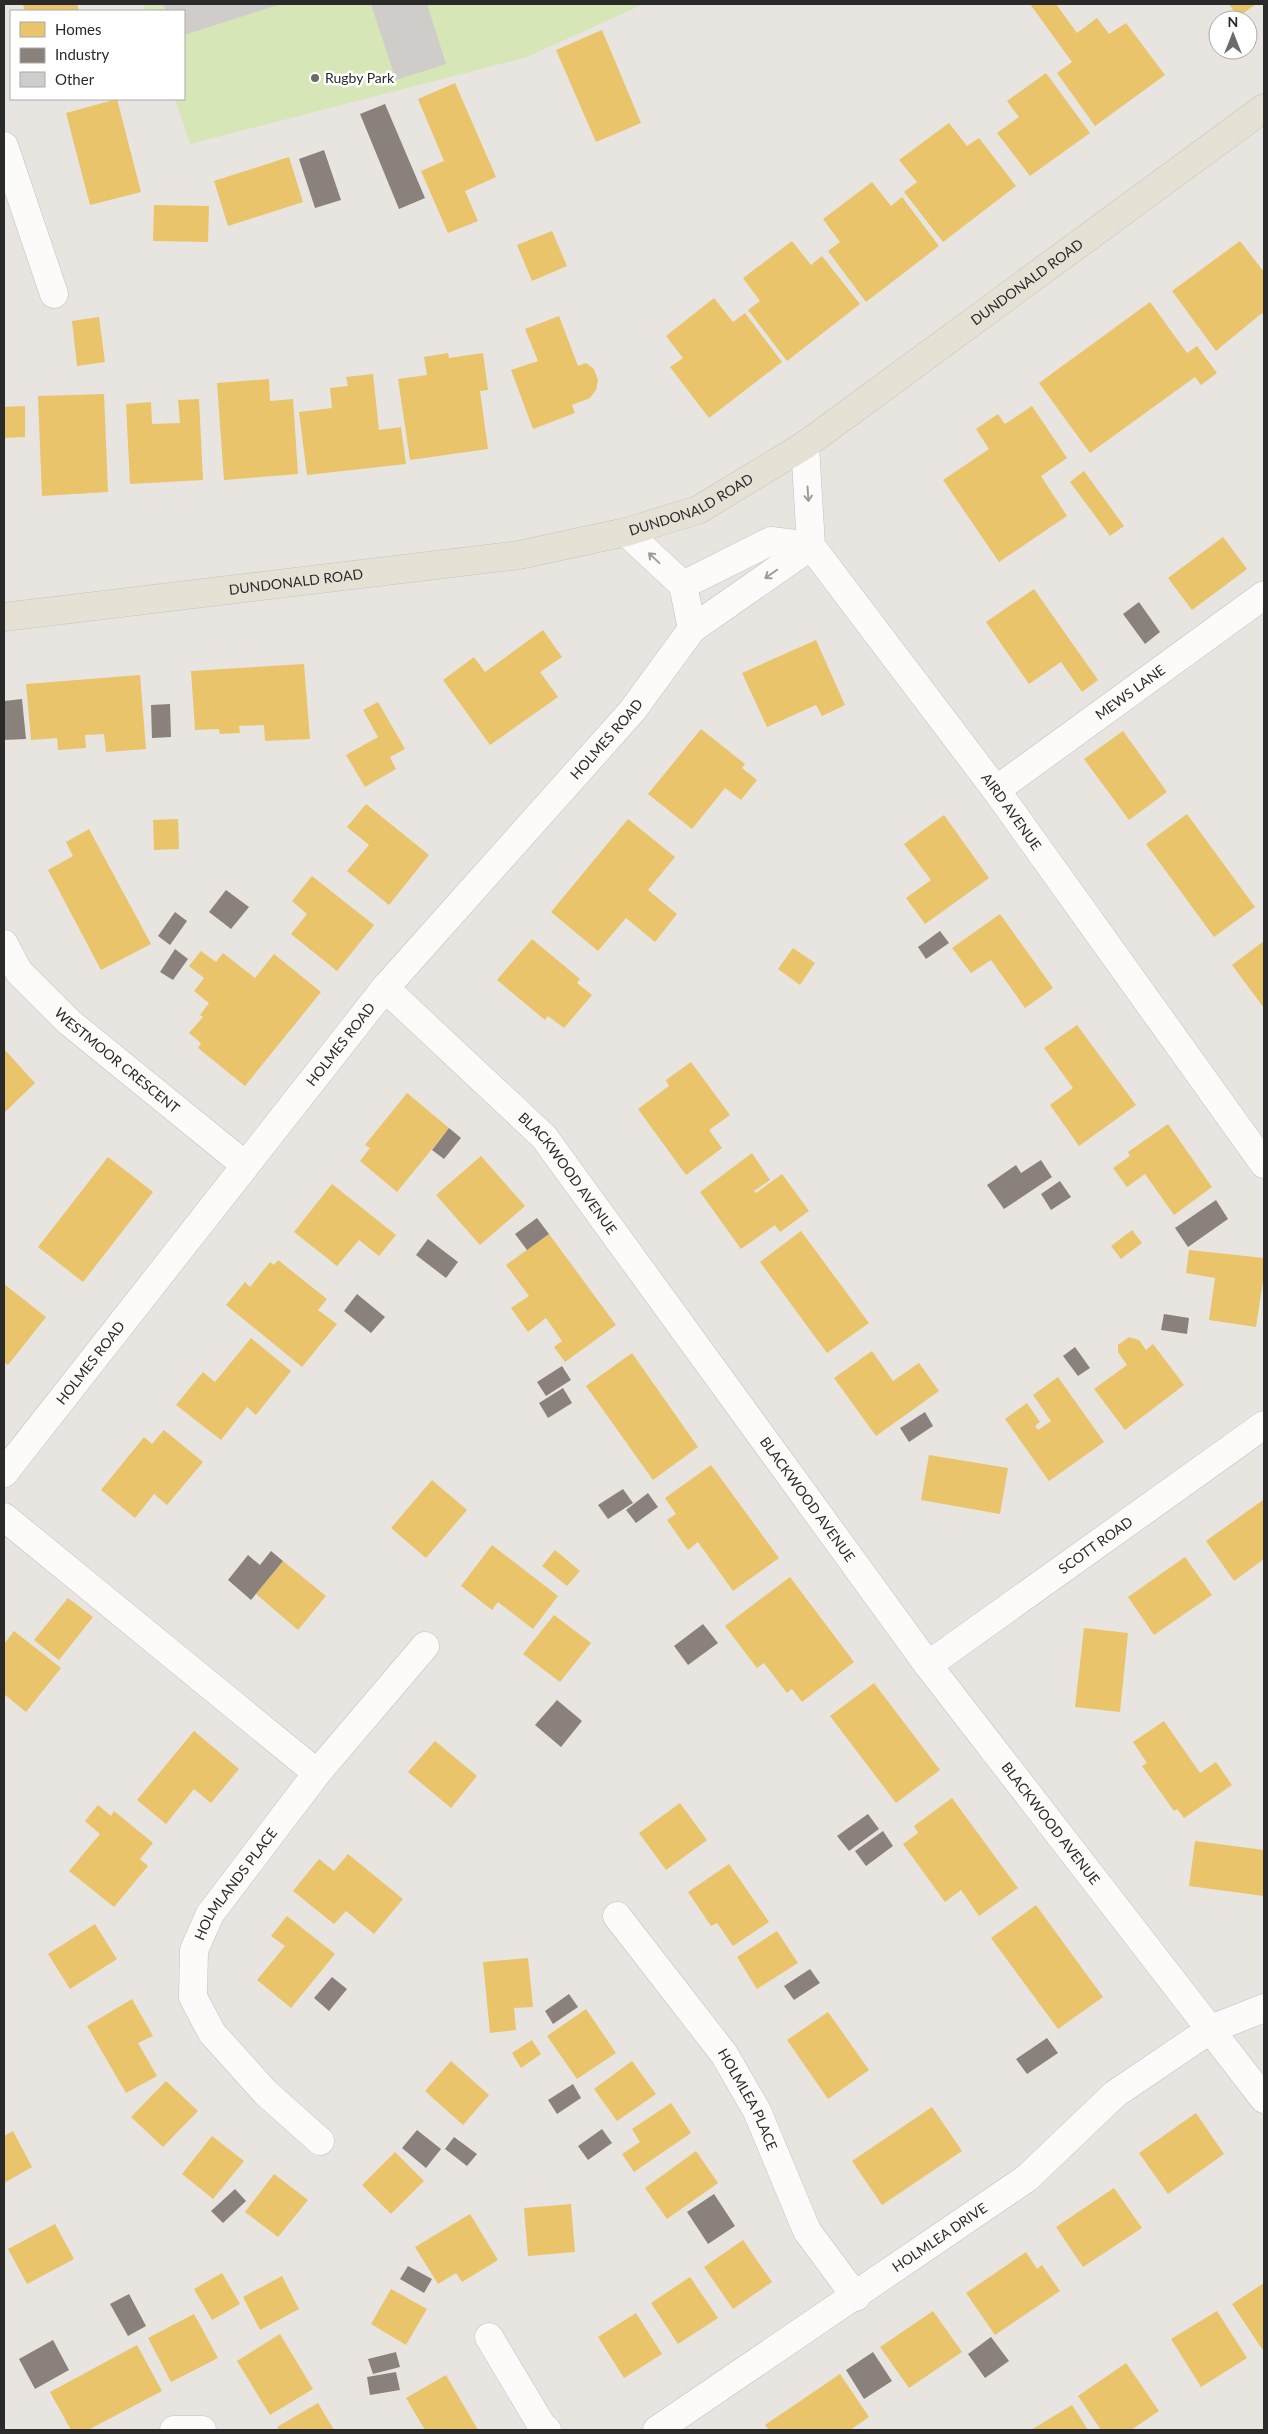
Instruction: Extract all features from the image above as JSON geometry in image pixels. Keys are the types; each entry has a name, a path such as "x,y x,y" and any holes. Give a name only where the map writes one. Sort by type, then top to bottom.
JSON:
{"main road":[{"name":"DUNDONALD ROAD","path":"4,617 520,555 626,532 698,510 805,445 1264,108"}],"street":[{"path":"4,146 54,294"},
{"path":"682,585 771,540 811,546 805,445"},
{"path":"626,532 682,585 692,629"},
{"name":"HOLMES ROAD","path":"4,1473 385,988 632,711 692,629 811,546"},
{"name":"AIRD AVENUE","path":"811,546 996,790 1264,1164"},
{"name":"MEWS LANE","path":"996,790 1264,595"},
{"name":"WESTMOOR CRESCENT","path":"4,944 19,972 69,1022 245,1165"},
{"name":"BLACKWOOD AVENUE","path":"385,988 544,1137 928,1665 1264,2099"},
{"name":"SCOTT ROAD","path":"928,1665 1264,1425"},
{"path":"4,1517 317,1773"},
{"name":"HOLMLANDS PLACE","path":"320,2141 266,2093 212,2033 193,1997 194,1950 210,1914 317,1773 425,1646"},
{"name":"HOLMLEA PLACE","path":"617,1916 724,2054 757,2111 807,2231 856,2297"},
{"name":"HOLMLEA DRIVE","path":"657,2430 856,2297 1028,2178 1115,2094 1211,2029 1264,2008"},
{"path":"489,2337 542,2426 547,2430"},
{"path":"174,2430 202,2430"}],"green space":[{"name":"Rugby Park","path":"143,4 644,4 527,57 190,144 175,100 185,100 185,10 146,10"}],"building: Homes":[{"path":"77,4 79,10 25,10 23,5"},
{"path":"1030,4 1056,4 1077,33 1097,18 1109,34 1126,23 1165,75 1095,126 1057,73 1072,62"},
{"path":"1229,4 1256,4 1248,10 1233,10"},
{"path":"602,30 641,123 596,142 556,50"},
{"path":"1046,73 1090,133 1030,176 997,133 1019,117 1007,101"},
{"path":"455,83 496,177 465,191 478,221 448,233 421,171 444,161 418,99"},
{"path":"117,100 141,192 90,205 66,113"},
{"path":"949,123 967,146 979,138 1016,186 943,242 904,192 917,182 899,160"},
{"path":"289,157 303,202 228,226 214,181"},
{"path":"872,182 891,206 902,197 939,246 866,302 828,251 840,242 823,219"},
{"path":"154,205 209,206 208,242 153,241"},
{"path":"552,231 567,266 532,281 517,245"},
{"path":"792,241 811,265 822,256 860,304 787,361 748,310 760,301 743,278"},
{"path":"1240,241 1264,272 1264,316 1262,313 1216,351 1172,291"},
{"path":"714,298 733,322 745,313 782,362 709,418 670,367 683,358 666,336"},
{"path":"1150,302 1187,353 1197,346 1217,373 1201,385 1195,377 1090,453 1039,383"},
{"path":"559,316 578,366 586,363 594,369 598,380 596,390 590,398 572,405 575,413 533,429 511,370 538,361 525,329"},
{"path":"99,317 105,362 77,366 72,321"},
{"path":"448,353 449,358 483,353 488,390 480,391 488,449 410,460 398,379 427,375 424,357"},
{"path":"373,374 379,430 401,427 406,464 307,475 299,412 332,408 330,388 348,386 346,377"},
{"path":"269,379 270,401 293,399 298,474 224,480 217,383"},
{"path":"104,394 108,492 42,496 38,396"},
{"path":"199,399 203,480 130,484 126,404 151,402 152,424 180,423 178,400"},
{"path":"25,406 25,437 4,438 4,407"},
{"path":"1032,406 1067,458 1041,476 1067,516 999,562 943,480 989,449 976,429 998,414 1005,424"},
{"path":"1084,471 1124,526 1110,536 1070,482"},
{"path":"1223,537 1247,569 1192,610 1168,578"},
{"path":"1034,589 1098,680 1082,692 1061,662 1029,684 986,622"},
{"path":"543,630 562,657 540,672 558,697 490,745 443,680 474,657 485,672"},
{"path":"816,640 845,705 822,716 816,705 767,727 742,673"},
{"path":"304,664 310,739 265,741 264,725 239,726 240,733 220,734 219,729 195,730 191,671"},
{"path":"140,675 146,749 106,752 104,734 85,735 86,748 58,750 57,738 31,740 26,684"},
{"path":"378,702 405,749 390,757 396,769 365,787 346,755 378,737 363,710"},
{"path":"701,729 745,764 742,768 757,780 741,800 725,788 692,829 648,794"},
{"path":"1123,731 1167,792 1129,820 1084,759"},
{"path":"366,804 429,855 389,905 347,871 369,845 347,827"},
{"path":"1187,814 1255,907 1214,937 1146,844"},
{"path":"944,815 989,878 925,924 906,898 931,880 904,844"},
{"path":"178,819 179,849 154,850 153,820"},
{"path":"628,819 675,857 648,890 677,914 655,942 626,918 598,951 551,912"},
{"path":"89,829 151,944 101,970 48,870 73,856 66,842"},
{"path":"312,876 374,925 337,971 291,934 307,914 292,901"},
{"path":"1000,914 1053,988 1025,1008 991,960 971,973 952,948"},
{"path":"532,939 580,979 577,983 592,995 564,1028 548,1016 545,1020 497,980"},
{"path":"1264,941 1264,1008 1232,965"},
{"path":"793,948 815,963 800,985 778,969"},
{"path":"201,951 216,962 223,953 255,978 274,954 321,992 245,1086 198,1048 201,1043 189,1033 203,1017 200,1015 209,1003 194,991 204,978 189,966"},
{"path":"1077,1025 1136,1105 1079,1146 1050,1105 1073,1088 1044,1048"},
{"path":"4,1049 35,1083 4,1113"},
{"path":"691,1062 730,1115 709,1130 722,1148 686,1175 638,1109 669,1086 666,1080"},
{"path":"407,1093 449,1128 397,1192 360,1161 370,1148 365,1145"},
{"path":"1168,1124 1212,1187 1174,1215 1145,1174 1127,1187 1113,1168 1130,1156 1128,1152"},
{"path":"752,1153 770,1180 754,1191 756,1193 782,1174 809,1211 780,1232 775,1225 741,1249 700,1192"},
{"path":"481,1156 525,1206 480,1245 436,1195"},
{"path":"108,1157 153,1192 83,1282 38,1247"},
{"path":"332,1184 396,1235 379,1256 359,1240 337,1266 294,1232"},
{"path":"1132,1230 1142,1243 1121,1259 1111,1246"},
{"path":"801,1231 869,1323 827,1353 760,1262"},
{"path":"549,1234 616,1325 565,1362 554,1347 562,1341 546,1318 528,1332 511,1308 529,1296 506,1265"},
{"path":"1189,1250 1264,1258 1264,1274 1256,1327 1209,1320 1215,1278 1186,1273"},
{"path":"278,1260 327,1299 318,1310 337,1324 302,1367 226,1305 245,1282 250,1287 270,1262 274,1265"},
{"path":"4,1284 46,1317 8,1365 4,1362"},
{"path":"1129,1337 1139,1340 1146,1350 1153,1344 1184,1385 1125,1430 1094,1389 1127,1365 1118,1352 1118,1345"},
{"path":"251,1338 291,1371 256,1415 247,1407 221,1440 176,1405 203,1372 215,1382"},
{"path":"872,1351 893,1381 919,1363 939,1391 876,1436 834,1378"},
{"path":"632,1353 698,1447 653,1480 586,1386"},
{"path":"1058,1377 1104,1442 1049,1481 1005,1419 1027,1403 1040,1422 1035,1426 1038,1430 1051,1421 1033,1395"},
{"path":"164,1430 203,1462 167,1505 154,1494 135,1518 101,1490 144,1437 152,1444"},
{"path":"929,1455 1008,1468 1000,1514 921,1500"},
{"path":"711,1465 779,1558 733,1591 698,1542 688,1550 667,1520 676,1514 665,1498"},
{"path":"432,1480 467,1510 426,1558 391,1528"},
{"path":"1263,1500 1264,1559 1234,1581 1206,1541"},
{"path":"492,1545 558,1596 533,1629 498,1602 492,1610 461,1586"},
{"path":"555,1550 580,1571 567,1586 542,1566"},
{"path":"1185,1557 1212,1595 1154,1635 1128,1597"},
{"path":"283,1561 326,1596 298,1630 256,1594"},
{"path":"790,1577 854,1662 802,1702 792,1689 787,1693 764,1663 757,1668 725,1626"},
{"path":"68,1598 93,1617 59,1660 34,1640"},
{"path":"554,1615 591,1643 560,1682 523,1654"},
{"path":"1084,1628 1128,1633 1120,1712 1075,1707"},
{"path":"14,1631 61,1668 26,1712 4,1694 4,1644"},
{"path":"874,1683 940,1770 896,1803 830,1716"},
{"path":"1164,1721 1200,1773 1216,1762 1232,1785 1184,1818 1177,1809 1174,1811 1142,1766 1147,1763 1133,1742"},
{"path":"194,1731 239,1769 211,1803 194,1789 166,1824 137,1800"},
{"path":"435,1741 477,1776 451,1808 408,1772"},
{"path":"952,1798 1018,1888 979,1916 961,1890 945,1902 903,1844 918,1833 914,1826"},
{"path":"680,1803 707,1840 666,1870 639,1833"},
{"path":"98,1805 111,1816 114,1811 153,1843 140,1859 148,1866 114,1907 69,1871 100,1834 85,1821"},
{"path":"1195,1841 1264,1850 1264,1896 1189,1886"},
{"path":"348,1854 403,1899 374,1934 346,1911 334,1924 293,1891 319,1859 334,1871"},
{"path":"729,1864 769,1922 733,1946 717,1923 711,1926 688,1892"},
{"path":"1036,1905 1103,1997 1058,2029 991,1938"},
{"path":"287,1916 335,1954 291,2008 257,1980 285,1946 271,1936"},
{"path":"95,1924 117,1959 70,1989 48,1954"},
{"path":"777,1931 798,1963 757,1989 737,1957"},
{"path":"528,1958 533,2007 514,2008 516,2030 490,2033 483,1962"},
{"path":"132,1999 153,2036 138,2043 157,2076 126,2093 87,2026"},
{"path":"586,2009 616,2053 577,2079 547,2036"},
{"path":"828,2012 869,2070 828,2099 787,2040"},
{"path":"532,2040 541,2054 521,2068 512,2053"},
{"path":"451,2061 489,2095 463,2125 425,2091"},
{"path":"632,2061 656,2094 617,2121 594,2089"},
{"path":"166,2081 198,2111 163,2147 131,2117"},
{"path":"671,2103 691,2133 634,2172 622,2154 640,2142 632,2129"},
{"path":"932,2107 962,2151 882,2205 852,2161"},
{"path":"1196,2113 1224,2154 1168,2194 1139,2153"},
{"path":"13,2131 32,2167 4,2183 4,2136"},
{"path":"212,2136 244,2161 213,2199 182,2174"},
{"path":"696,2151 718,2183 667,2219 645,2188"},
{"path":"395,2152 424,2181 391,2214 362,2185"},
{"path":"274,2174 308,2200 278,2237 245,2212"},
{"path":"1114,2188 1142,2228 1083,2267 1056,2227"},
{"path":"571,2204 575,2252 528,2256 524,2208"},
{"path":"470,2214 498,2260 462,2282 456,2273 438,2284 415,2247"},
{"path":"55,2224 74,2259 27,2284 8,2249"},
{"path":"743,2240 772,2282 733,2309 704,2267"},
{"path":"1026,2252 1037,2269 1042,2265 1060,2291 995,2335 966,2293"},
{"path":"222,2273 240,2304 212,2320 194,2289"},
{"path":"282,2276 299,2309 260,2330 243,2297"},
{"path":"690,2277 718,2318 678,2344 651,2303"},
{"path":"1264,2283 1264,2348 1262,2349 1232,2304"},
{"path":"391,2289 427,2309 406,2345 371,2324"},
{"path":"933,2311 962,2352 909,2388 880,2347"},
{"path":"1217,2311 1247,2358 1201,2387 1171,2339"},
{"path":"636,2313 662,2354 624,2378 598,2337"},
{"path":"194,2314 218,2358 171,2382 148,2338"},
{"path":"280,2334 313,2389 270,2415 237,2361"},
{"path":"137,2345 162,2391 88,2430 71,2430 50,2392"},
{"path":"1126,2363 1159,2411 1131,2430 1101,2430 1078,2396"},
{"path":"840,2374 869,2417 850,2430 769,2430 765,2425"},
{"path":"446,2375 478,2430 425,2430 406,2398"},
{"path":"318,2403 334,2430 279,2430 277,2427"},
{"path":"1072,2405 1088,2430 1031,2430"}],"building: Industry":[{"path":"385,104 425,198 399,209 360,114"},
{"path":"324,150 341,200 315,208 299,159"},
{"path":"1139,602 1160,632 1145,644 1123,614"},
{"path":"22,699 26,739 4,740 4,701"},
{"path":"170,704 171,737 152,738 151,705"},
{"path":"226,890 249,907 231,929 209,912"},
{"path":"175,912 187,921 170,945 158,936"},
{"path":"940,931 949,943 926,959 918,947"},
{"path":"175,949 188,959 173,980 160,972"},
{"path":"449,1128 461,1138 444,1159 432,1150"},
{"path":"1041,1160 1052,1177 1004,1209 987,1185 1016,1165 1021,1173"},
{"path":"1060,1181 1071,1197 1051,1210 1041,1194"},
{"path":"1216,1200 1228,1219 1188,1247 1175,1228"},
{"path":"537,1218 549,1234 527,1250 515,1234"},
{"path":"428,1239 458,1262 446,1278 416,1255"},
{"path":"357,1294 385,1317 371,1333 344,1311"},
{"path":"1164,1314 1189,1318 1187,1334 1161,1330"},
{"path":"1075,1347 1090,1368 1078,1376 1063,1356"},
{"path":"562,1366 571,1380 546,1396 537,1382"},
{"path":"563,1388 572,1403 548,1418 539,1403"},
{"path":"925,1412 933,1426 909,1442 900,1428"},
{"path":"623,1489 633,1503 608,1519 598,1505"},
{"path":"648,1493 658,1507 636,1523 626,1510"},
{"path":"271,1551 283,1561 251,1600 228,1580 248,1555 260,1565"},
{"path":"703,1624 718,1643 688,1665 674,1646"},
{"path":"557,1700 582,1721 561,1747 535,1725"},
{"path":"868,1814 879,1829 849,1851 837,1836"},
{"path":"883,1831 893,1846 866,1866 855,1851"},
{"path":"810,1969 820,1983 794,2000 784,1986"},
{"path":"332,1977 347,1989 329,2011 314,1998"},
{"path":"569,1994 578,2007 553,2024 545,2011"},
{"path":"1047,2038 1058,2053 1027,2074 1016,2059"},
{"path":"573,2084 581,2098 557,2114 548,2100"},
{"path":"602,2129 612,2143 588,2160 578,2146"},
{"path":"417,2130 441,2149 426,2168 402,2148"},
{"path":"454,2137 477,2154 467,2166 445,2149"},
{"path":"235,2189 246,2201 223,2223 211,2211"},
{"path":"714,2194 735,2226 708,2244 687,2212"},
{"path":"408,2266 432,2279 424,2293 400,2279"},
{"path":"129,2294 146,2326 128,2336 110,2304"},
{"path":"991,2337 1009,2361 985,2378 968,2354"},
{"path":"53,2340 69,2370 35,2389 19,2359"},
{"path":"396,2352 400,2367 373,2374 368,2359"},
{"path":"873,2352 892,2381 864,2399 846,2370"},
{"path":"396,2372 400,2390 370,2395 367,2377"}],"building: Other":[{"path":"163,4 281,4 185,35 185,10 166,10"},
{"path":"371,4 427,4 446,64 396,80"}],"place":[{"name":"Rugby Park","path":"315,78"}]}
